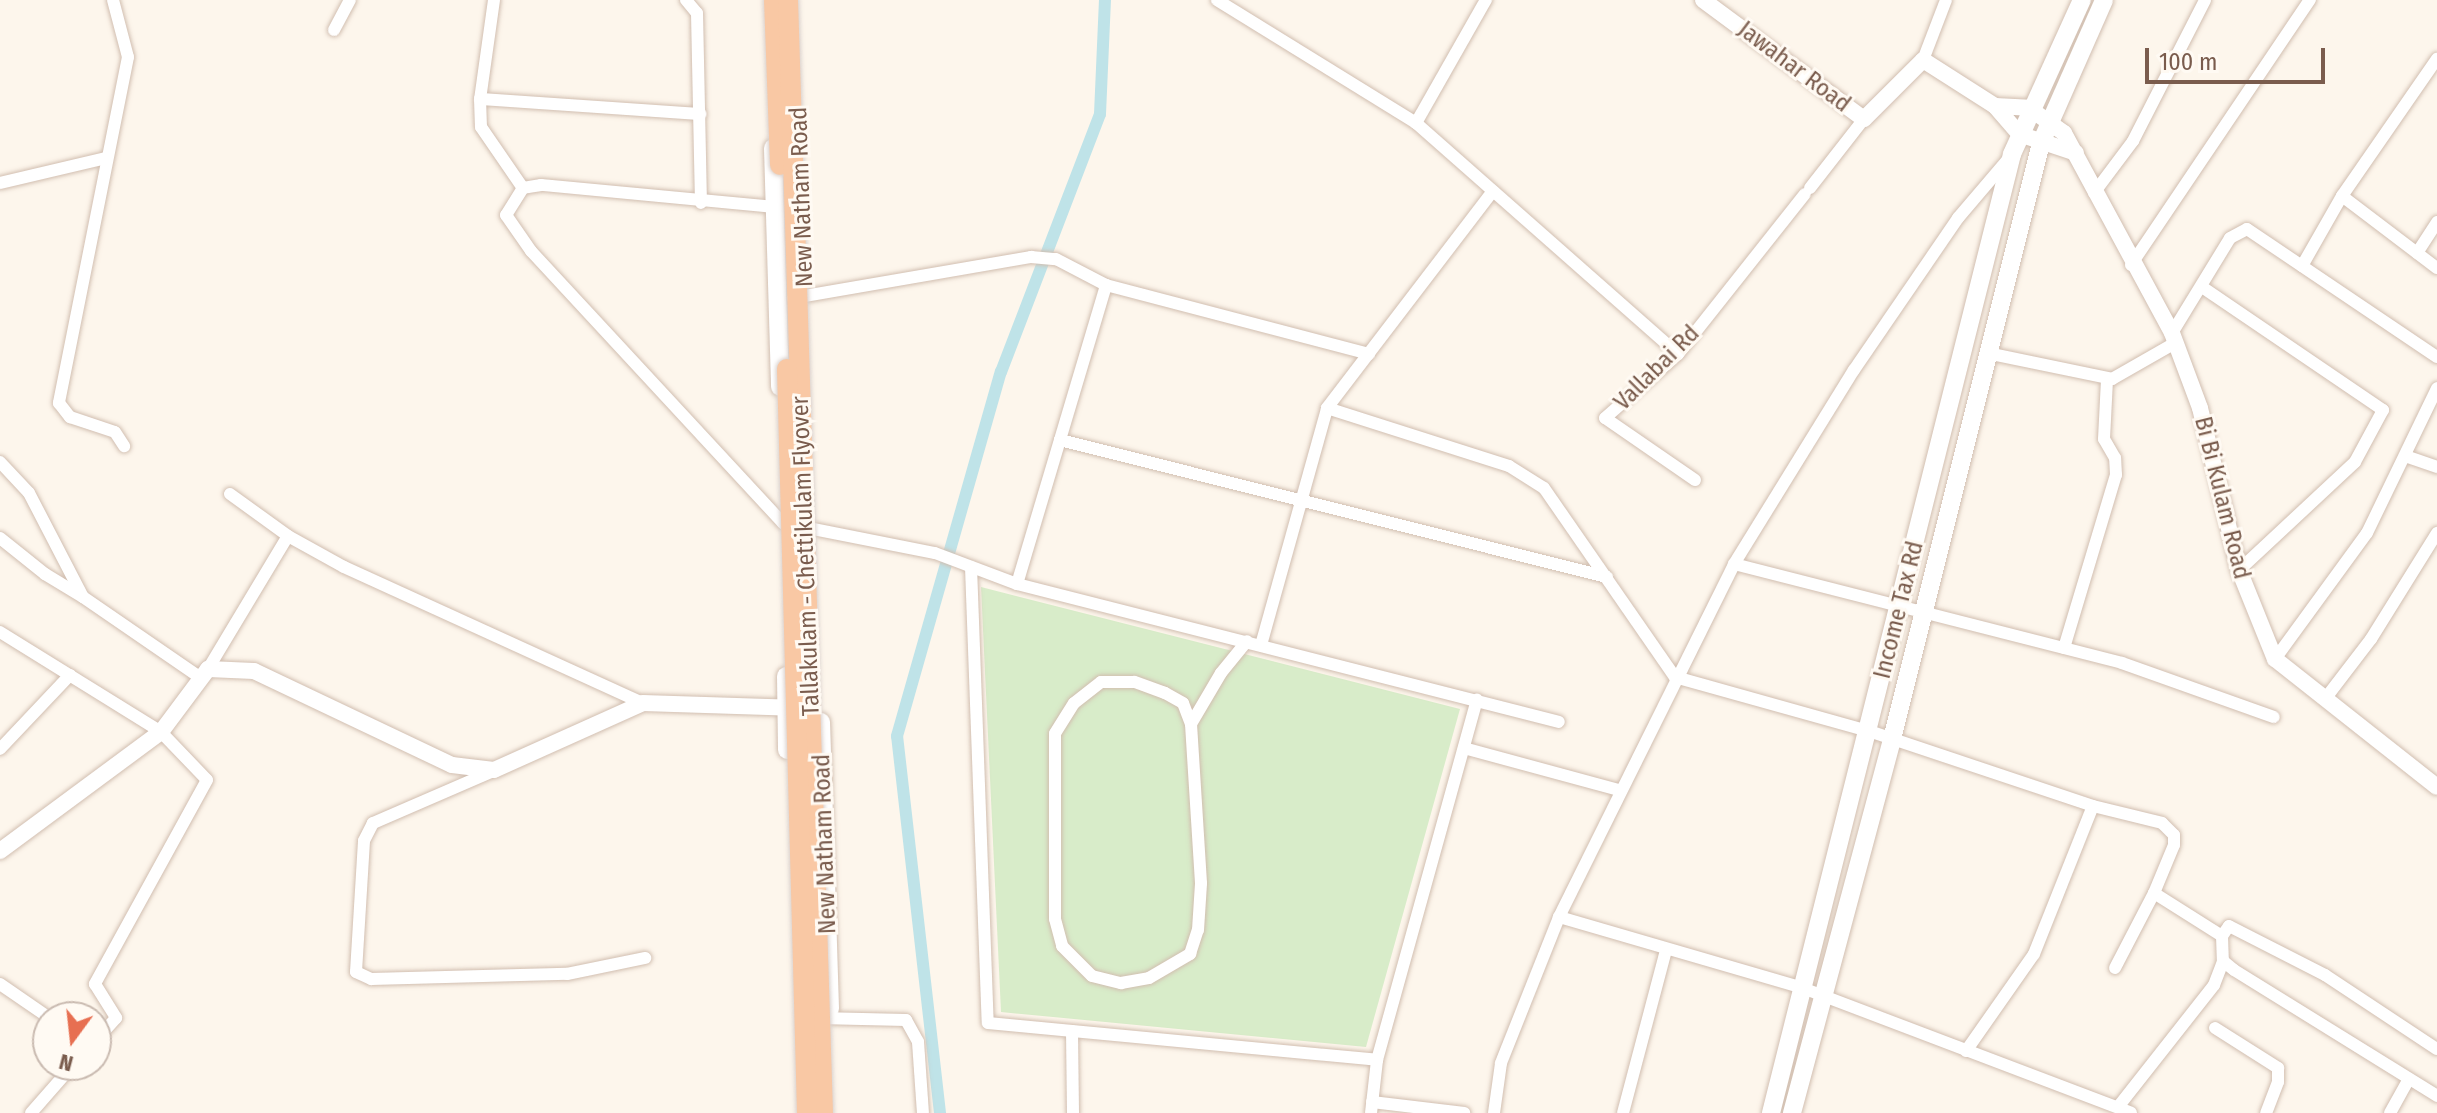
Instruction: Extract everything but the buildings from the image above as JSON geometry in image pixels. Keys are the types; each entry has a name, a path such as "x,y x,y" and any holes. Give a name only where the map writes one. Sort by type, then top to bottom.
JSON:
{"highway":[{"name":"Tallakulam - Chettikulam Flyover","path":"771,0 807,1113"},
{"name":"Tallakulam - Chettikulam Flyover","path":"788,0 823,1113"}],"main road":[{"name":"New Natham Road","path":"771,0 798,1113"},
{"name":"New Natham Road","path":"795,0 832,1113"},
{"name":"Income Tax Rd","path":"1771,1113 1800,987 1869,731 2012,154 2029,108 2082,0"},
{"name":"Income Tax Rd","path":"1792,1113 1892,739 2048,117 2104,0"}],"street":[{"path":"113,0 128,48 59,403 70,417 115,432 124,446"},
{"path":"334,30 350,0"},
{"path":"494,0 480,99 486,136 523,188"},
{"path":"686,0 697,13 701,203"},
{"path":"1217,0 1416,123 1678,354"},
{"path":"1416,123 1486,0"},
{"name":"Jawahar Road","path":"1703,0 1864,119 1923,60"},
{"path":"1946,0 1923,60 1995,106 2019,134 2076,153"},
{"path":"2094,193 2133,141 2205,0"},
{"path":"2131,265 2310,0"},
{"path":"2302,266 2342,196 2437,59"},
{"path":"480,99 700,114"},
{"path":"1995,106 2029,108"},
{"name":"Bi Bi Kulam Road","path":"2029,108 2048,117 2076,153 2131,265 2173,338 2200,408 2239,570 2275,659 2437,787"},
{"name":"Vallabai Rd","path":"1695,480 1605,418 1678,354 1864,119"},
{"path":"1494,1113 1501,1063 1559,917 1675,677 1734,564 1854,370 1958,218 2012,154"},
{"path":"0,183 106,158"},
{"path":"775,207 701,203 541,185 523,188 508,206 508,222 783,523 935,553 1017,584 1559,722"},
{"path":"1261,645 1327,408 1493,191"},
{"path":"2342,196 2437,268"},
{"path":"2417,253 2437,222"},
{"path":"1987,353 2107,379 2173,338 2230,238 2247,229 2437,357"},
{"path":"778,299 806,298 1031,257 1055,259 1106,285 1369,354"},
{"path":"1017,584 1106,285"},
{"path":"2202,287 2383,410 2355,462 2239,570"},
{"path":"2064,648 2116,475 2115,458 2104,439 2107,379"},
{"path":"2275,659 2367,533 2408,457 2437,388"},
{"path":"1327,408 1526,474 1544,488 1675,677 1869,731 2170,829 2174,845 2154,893 2115,968"},
{"path":"1060,440 1302,497 1607,577"},
{"path":"2408,457 2437,467"},
{"path":"0,462 29,493 83,597"},
{"path":"230,494 288,536 344,567 643,703 820,709"},
{"path":"2325,699 2371,639 2437,533"},
{"path":"0,851 161,732 205,674 288,536"},
{"path":"0,538 45,574 205,674 254,671 452,765 494,770"},
{"path":"1734,564 1901,604 2064,648 2274,717"},
{"path":"971,567 988,1023 1377,1060"},
{"path":"0,632 161,732 205,776 207,785 95,984 106,1001"},
{"path":"1191,724 1183,703 1165,693 1134,682 1101,682 1074,703 1055,734 1055,919 1062,946 1092,976 1121,983 1149,978 1190,954 1198,930 1201,883 1191,724 1221,673 1247,641"},
{"path":"0,749 70,675"},
{"path":"1464,1113 1371,1108 1377,1060 1477,700"},
{"path":"643,703 373,823 364,841 356,972 371,979 567,974 645,958"},
{"path":"1464,748 1619,790"},
{"path":"1966,1051 2034,954 2093,806"},
{"path":"2154,893 2222,936"},
{"path":"1559,917 1800,987 2131,1113"},
{"path":"2118,1107 2214,985 2223,961 2222,936 2229,926 2325,975 2437,1049"},
{"path":"1623,1113 1666,950"},
{"path":"2223,961 2437,1096"},
{"path":"0,984 32,1006"},
{"path":"795,1019 906,1020 918,1042 923,1113"},
{"path":"2215,1028 2278,1068 2278,1082 2266,1113"},
{"path":"1072,1031 1073,1113"},
{"path":"2390,1113 2409,1079"},
{"path":"31,1113 59,1081"}],"green space":[{"path":"981,587 1460,709 1366,1047 1001,1012"}],"waterway":[{"path":"940,1113 897,736 1001,372 1100,114 1105,0"}]}
